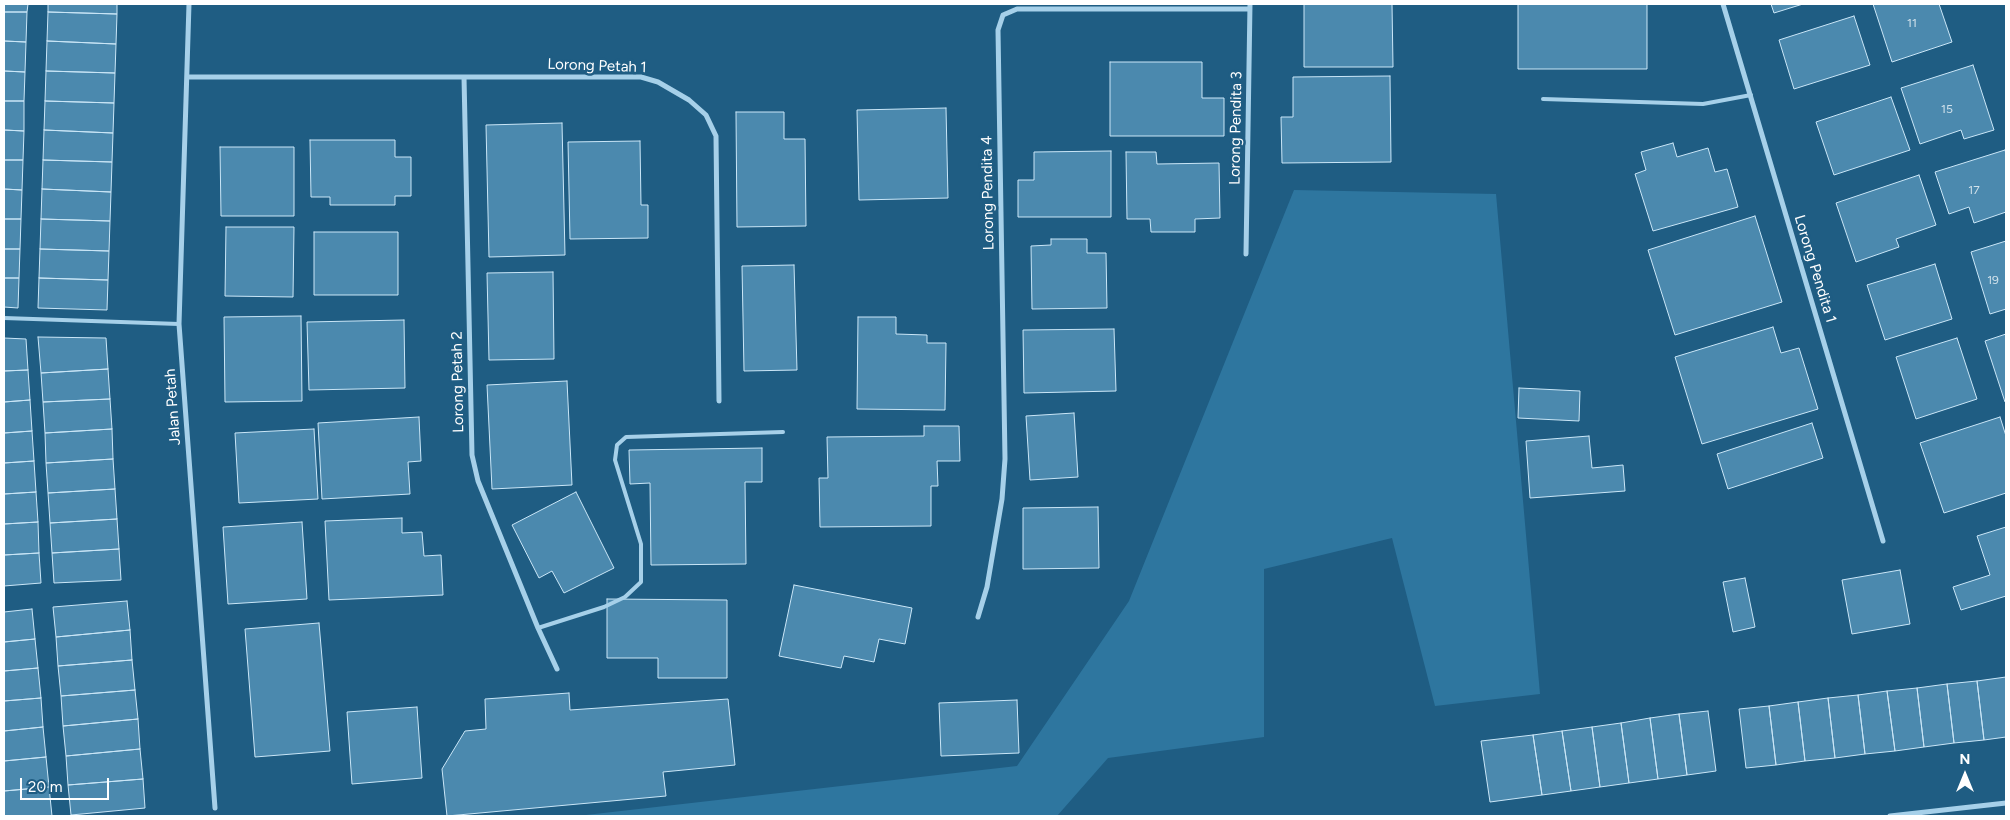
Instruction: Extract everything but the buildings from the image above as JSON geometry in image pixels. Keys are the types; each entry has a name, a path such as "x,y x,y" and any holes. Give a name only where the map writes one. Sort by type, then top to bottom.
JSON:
{"street":[{"name":"Jalan Petah","path":"189,4 179,324 215,808"},
{"name":"Lorong Pendita 1","path":"1723,4 1883,541"},
{"name":"Lorong Pendita 3","path":"1246,254 1250,6"},
{"name":"Lorong Pendita 4","path":"978,616 987,587 1002,499 1004,459 998,30 1003,15 1017,9 1250,6"},
{"name":"Lorong Petah 1","path":"188,77 641,77 658,82 689,100 706,115 716,136 719,401"},
{"name":"Lorong Petah 2","path":"464,77 472,455 478,481 538,628 557,669"},
{"path":"1890,816 2006,803"}],"lane":[{"path":"1543,99 1703,104 1751,95"},
{"path":"4,318 179,324"},
{"path":"538,628 604,607 625,597 641,582 641,544 616,460 617,445 626,437 783,432"}],"shaded area":[{"path":"1294,190 1496,194 1540,694 1435,706 1392,538 1264,569 1264,737 1108,758 1057,816 577,816 1017,766 1129,601"}]}
